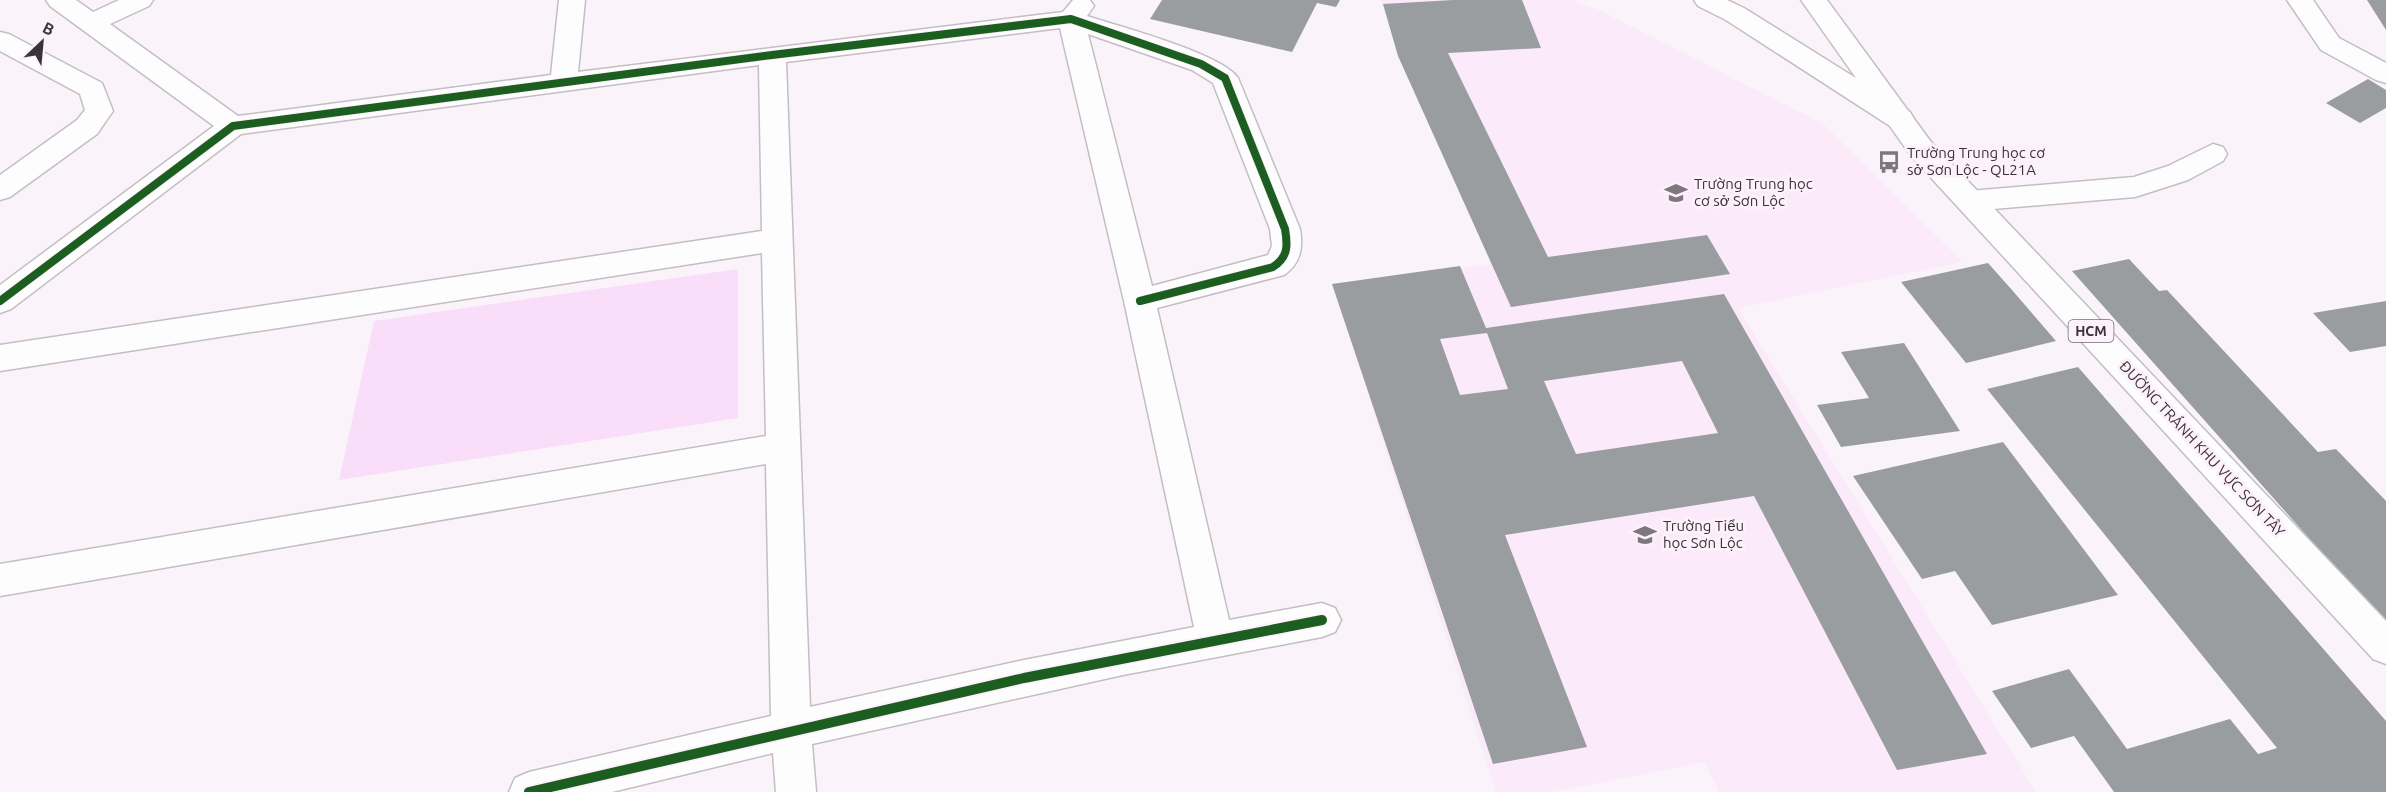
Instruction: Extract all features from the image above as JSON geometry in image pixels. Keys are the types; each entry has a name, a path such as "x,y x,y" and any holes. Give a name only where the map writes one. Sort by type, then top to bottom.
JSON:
{"main road":[{"path":"59,0 233,126"},
{"path":"91,23 140,0"},
{"path":"564,82 572,0"},
{"path":"1707,0 1735,14 1900,119"},
{"name":"ĐƯỜNG TRÁNH KHU VỰC SƠN TÂY","path":"1814,0 1921,149 2386,647"},
{"path":"2300,0 2330,44 2386,74"},
{"path":"1078,10 1215,639"},
{"path":"0,301 233,126 772,55 1078,10 1201,64 1226,78 1285,229 1287,254 1282,262 1273,267 1140,301"},
{"path":"0,40 92,89 99,111 87,127 0,190"},
{"path":"772,55 791,730 796,792"},
{"path":"1970,201 2135,187 2178,173 2213,154"},
{"path":"0,358 777,240"},
{"path":"0,580 783,447"},
{"path":"529,792 791,730 1215,639 1322,620"}],"shaded area":[{"name":"Trường Tiểu học Sơn Lộc","path":"1381,0 1571,0 1597,9 1823,124 1963,262 1738,308 2036,792 1719,792 1704,762 1553,792 1496,792 1332,284 1492,264 1398,56"},
{"path":"738,269 738,418 339,480 374,321"}],"building":[{"path":"1162,0 1340,0 1336,7 1317,3 1292,52 1150,19"},
{"path":"1453,0 1522,0 1541,48 1448,53 1548,257 1707,235 1730,274 1511,307 1398,56 1383,4"},
{"path":"2367,0 2386,0 2386,30"},
{"path":"2368,79 2386,90 2386,108 2360,123 2326,103"},
{"path":"2129,259 2159,291 2167,290 2318,452 2336,449 2386,501 2386,625 2072,271"},
{"path":"1988,263 2056,341 1966,363 1901,282"},
{"path":"1460,266 1486,328 1724,294 1987,754 1897,770 1754,496 1505,535 1587,747 1493,764 1332,284","holes":["1487,333 1508,389 1460,395 1440,339","1682,361 1718,433 1576,454 1544,381"]},
{"path":"2386,301 2386,346 2350,352 2313,313"},
{"path":"1904,343 1960,431 1841,447 1817,405 1869,398 1841,352"},
{"path":"2078,367 2386,721 2386,792 2114,792 2074,736 2031,748 1992,691 2069,669 2127,749 2230,719 2258,754 2277,748 1987,389"},
{"path":"2003,442 2118,595 1992,625 1955,571 1922,579 1853,476"}],"cycle path":[{"path":"0,301 233,126 772,55 1071,19 1201,64 1225,78 1285,229 1287,241 1285,255 1273,267 1140,301"},
{"path":"529,792 1024,678 1322,620"}],"place":[{"name":"Trường Trung học cơ sở Sơn Lộc - QL21A","path":"1889,162"},
{"name":"Trường Trung học cơ sở Sơn Lộc","path":"1676,193"},
{"name":"Trường Tiểu học Sơn Lộc","path":"1645,535"}]}
